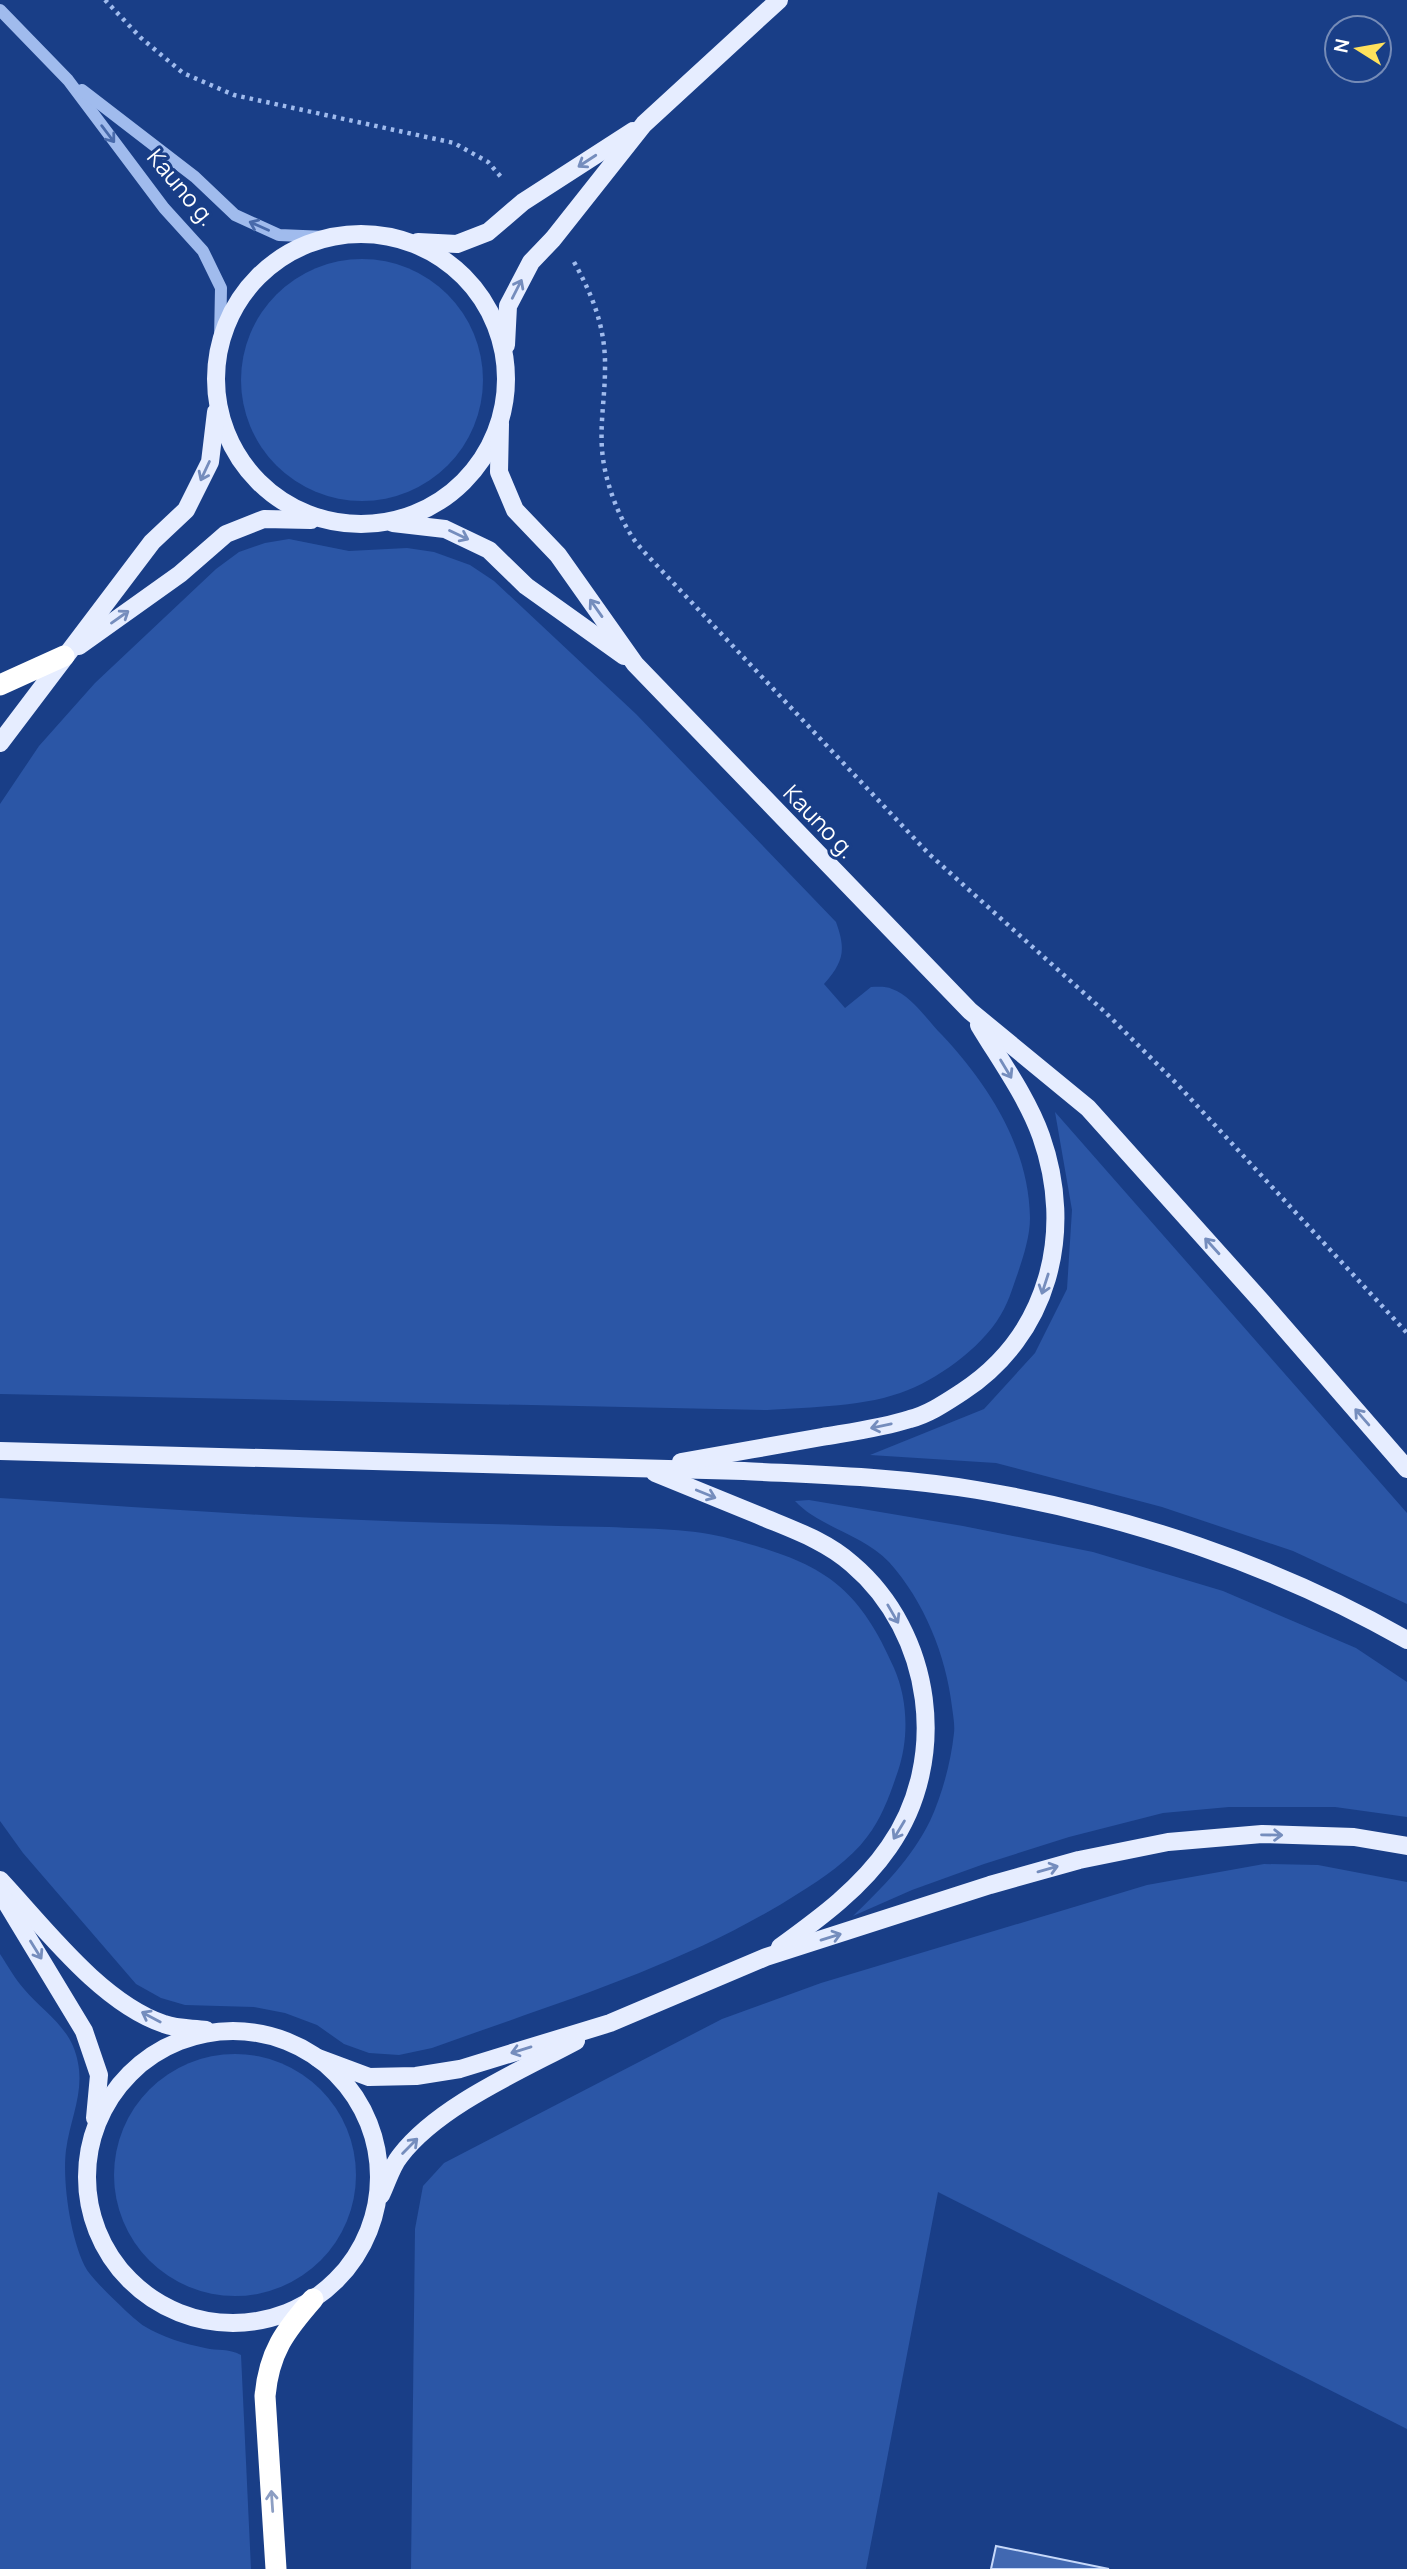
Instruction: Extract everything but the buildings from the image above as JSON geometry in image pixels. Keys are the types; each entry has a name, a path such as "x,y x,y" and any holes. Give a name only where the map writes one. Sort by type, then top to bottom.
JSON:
{"highway":[{"path":"0,685 64,656"},
{"path":"276,2569 266,2380 278,2344 313,2299"}],"main road":[{"path":"64,656 180,574 226,534 264,519 320,520 356,526 392,523 439,503 449,495 476,469 500,424 507,390 505,356 508,306 531,262 553,239 644,124 779,0"},
{"path":"0,743 152,542 186,510 210,463 216,405 214,373 220,341 235,305 259,275 289,252 326,237 369,233 411,242 457,244 488,232 523,202 644,124"},
{"path":"411,242 445,260 473,286 494,319 505,356"},
{"path":"216,405 229,443 252,477 283,504 320,520"},
{"name":"Kauno g.","path":"500,424 499,472 515,510 558,555 635,664 970,1011"},
{"name":"Kauno g.","path":"392,523 445,529 489,550 526,586 635,664"},
{"path":"643,1468 855,1432 911,1419 940,1406 984,1378 1014,1346 1037,1310 1051,1265 1056,1223 1052,1176 1040,1134 1010,1076 970,1011"},
{"path":"970,1011 1088,1108 1407,1469"},
{"path":"0,1451 846,1476 976,1490 1074,1511 1173,1537 1277,1577 1376,1622 1407,1640"},
{"path":"643,1468 817,1539 852,1564 884,1598 907,1638 920,1677 927,1720 923,1768 911,1810 889,1848 860,1882 823,1916 766,1957"},
{"path":"0,1892 84,2031 99,2075 86,2173 92,2218 111,2260 142,2293 183,2315 227,2324 272,2318 313,2299 343,2274 364,2242 398,2157 433,2123 474,2096 610,2023 766,1957 990,1885 1079,1860 1168,1842 1262,1834 1354,1837 1407,1846"},
{"path":"0,1880 86,1972 122,2003 164,2025 253,2032 287,2040 318,2058 369,2077 416,2076 460,2069 610,2023"},
{"path":"94,2128 113,2092 141,2062 177,2041 217,2031"},
{"path":"318,2058 348,2087 369,2123 378,2163 377,2204"}],"street":[{"name":"Kauno g.","path":"0,10 68,80 164,208 203,251 220,288 220,341"},
{"name":"Kauno g.","path":"68,80 195,177 235,215 279,235 326,237"}],"path":[{"path":"104,0 141,38 183,73 234,95 454,143 488,162 523,202"},
{"path":"553,239 572,259 591,293 603,330 606,370 601,405 602,451 612,496 631,536 929,854 1105,1012 1176,1083 1407,1333"}],"shaded area":[{"path":"350,259 374,259 419,273 448,294 463,313 474,334 481,356 481,404 474,426 463,447 448,466 419,487 397,496 374,501 350,501 305,487 285,474 268,457 255,437 246,415 241,392 241,368 255,323 268,303 285,286 305,273 327,264"},
{"path":"289,539 349,551 407,548 434,552 470,565 494,581 636,714 836,922 841,940 841,955 836,969 824,984 845,1008 871,987 892,989 913,1003 959,1054 990,1096 1014,1142 1028,1192 1030,1218 1025,1251 1005,1306 987,1334 963,1357 921,1384 892,1396 839,1405 767,1410 0,1394 0,804 39,746 95,683 216,569 239,552 265,543"},
{"path":"1055,1112 1407,1513 1407,1604 1293,1551 1162,1507 996,1463 870,1455 984,1409 1035,1353 1067,1289 1072,1210"},
{"path":"0,1498 335,1519 609,1527 716,1535 788,1557 811,1567 849,1595 880,1639 899,1680 905,1719 902,1758 886,1805 867,1837 836,1868 799,1893 712,1941 666,1962 432,2048 399,2055 369,2053 344,2044 317,2025 285,2013 254,2007 185,2005 161,1998 136,1984 23,1853 0,1821"},
{"path":"809,1500 963,1526 1093,1552 1223,1591 1356,1648 1407,1682 1407,1817 1335,1807 1229,1807 1163,1813 1069,1837 984,1864 912,1890 853,1916 905,1860 923,1835 948,1767 954,1720 939,1649 923,1611 902,1577 879,1553 816,1518 795,1501"},
{"path":"1264,1864 1318,1865 1407,1882 1407,2429 938,2192 866,2569 411,2569 415,2229 423,2186 444,2163 722,2019 821,1983 1147,1885"},
{"path":"0,1954 30,1996 69,2038 77,2060 79,2086 66,2150 65,2178 72,2229 87,2270 123,2308 151,2330 190,2344 241,2355 251,2569 0,2569"},
{"path":"223,2054 247,2054 292,2068 321,2089 336,2108 347,2129 354,2151 354,2199 347,2221 336,2242 321,2261 292,2282 270,2291 247,2296 223,2296 178,2282 158,2269 141,2252 128,2232 119,2210 114,2187 114,2163 128,2118 141,2098 158,2081 178,2068 200,2059"}]}
